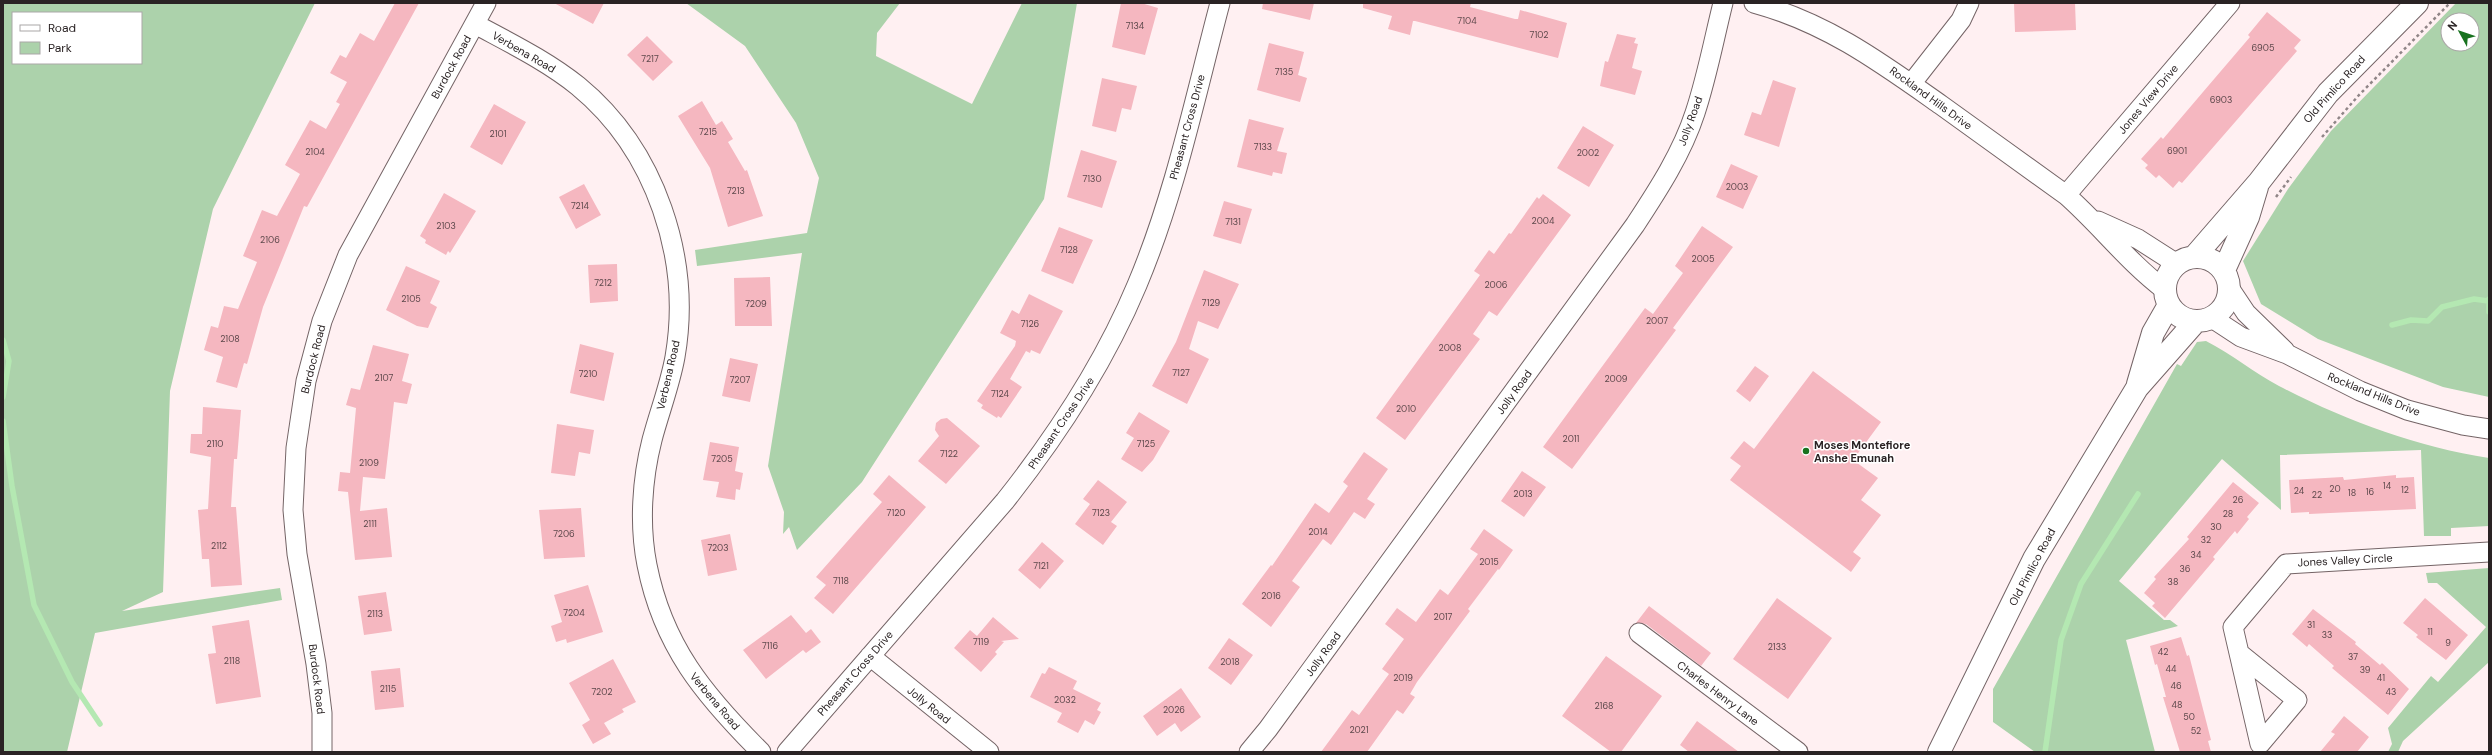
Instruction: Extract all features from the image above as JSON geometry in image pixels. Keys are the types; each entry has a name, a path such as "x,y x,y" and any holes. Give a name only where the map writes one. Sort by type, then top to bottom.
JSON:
{"street":[{"name":"Burdock Road","path":"322,752 322,713 316,664 297,554 293,510 296,448 306,382 322,321 348,256 486,3"},
{"name":"Pheasant Cross Drive","path":"787,752 1038,459 1094,374 1135,291 1156,236 1173,182 1220,3"},
{"name":"Jolly Road","path":"1249,752 1273,723 1612,258 1658,190 1679,153 1695,113 1723,3"},
{"name":"Rockland Hills Drive","path":"1754,3 1800,17 1834,33 1870,55 1911,84 2066,196 2093,219 2125,257 2167,297"},
{"path":"1911,84 1961,20 1969,3"},
{"name":"Jones View Drive","path":"2066,196 2230,3"},
{"name":"Old Pimlico Road","path":"2185,260 2259,182 2328,93 2418,3"},
{"name":"Verbena Road","path":"475,24 547,64 578,86 604,111 627,141 648,175 663,208 674,251 679,289 679,324 675,359 651,443 645,484 643,523 647,563 658,606 671,638 692,676 725,717 762,752"},
{"name":"Old Pimlico Road","path":"2227,280 2259,182"},
{"name":"Rockland Hills Drive","path":"2093,219 2185,260"},
{"path":"2185,260 2214,261 2227,280 2227,303 2204,319 2180,316 2167,297 2168,276 2185,260"},
{"name":"Rockland Hills Drive","path":"2227,280 2246,313 2287,354"},
{"name":"Old Pimlico Road","path":"2137,388 2153,333 2167,297"},
{"name":"Rockland Hills Drive","path":"2204,319 2241,337 2287,354 2360,391 2407,410 2463,425 2489,429"},
{"name":"Old Pimlico Road","path":"1939,752 2034,559 2137,388 2204,319"},
{"name":"Jones Valley Circle","path":"2240,654 2233,627 2286,564 2489,552"},
{"name":"Charles Henry Lane","path":"1639,633 1798,752"},
{"name":"Jolly Road","path":"870,656 989,752"}],"path":[{"path":"2321,138 2359,94 2450,3"},
{"path":"2274,201 2294,172"}],"green space":[{"path":"3,3 315,3 213,209 170,391 163,592 122,611 280,588 282,600 95,633 67,752 3,752"},
{"path":"686,3 900,3 877,33 876,56 972,104 1022,3 1077,3 1044,199 862,482 797,550 789,527 783,534 784,512 768,466 802,253 697,266 695,250 807,233 819,178 796,123 745,46"},
{"path":"2456,3 2489,3 2489,397 2443,387 2318,339 2261,304 2243,261 2288,189 2331,131 2440,19 2440,52 2480,52 2480,12 2447,12"},
{"path":"2206,341 2279,386 2355,421 2381,431 2435,447 2489,458 2489,526 2451,528 2451,536 2424,536 2421,450 2280,455 2281,510 2222,459 2119,581 2164,620 2170,620 2178,626 2126,640 2155,752 2035,752 1993,722 1993,689 2177,364 2181,366 2197,342"},
{"path":"2489,568 2489,662 2403,741 2398,752 2388,752 2392,744 2388,728 2431,676 2438,682 2486,627 2437,583 2428,583 2426,573"}],"building":[{"path":"395,3 419,3 307,207 304,206 263,307 247,364 244,363 237,388 216,382 223,357 204,350 211,326 218,328 224,306 238,309 257,262 243,256 262,210 277,216 300,174 285,165 310,120 326,129 340,104 336,102 347,82 330,73 340,55 346,58 360,33 374,41"},
{"path":"554,3 604,3 593,24"},
{"path":"1121,3 1141,3 1158,8 1145,55 1112,47"},
{"path":"1263,3 1314,3 1310,20 1262,9"},
{"path":"1363,3 1471,3 1470,7 1515,19 1518,19 1520,10 1567,23 1558,58 1415,21 1413,21 1410,35 1388,29 1392,16 1363,8"},
{"path":"2014,3 2075,3 2076,30 2015,32"},
{"path":"2267,12 2301,40 2294,48 2297,51 2182,183 2179,181 2173,188 2159,175 2156,178 2145,168 2148,165 2141,159 2161,137 2163,139 2250,37 2248,35"},
{"path":"1617,34 1636,38 1634,43 1638,44 1632,68 1642,71 1635,95 1600,86 1605,61 1608,62"},
{"path":"647,36 673,62 653,81 627,55"},
{"path":"1269,43 1304,52 1298,75 1307,78 1300,102 1257,90"},
{"path":"1102,78 1137,86 1131,110 1122,108 1116,132 1092,126"},
{"path":"1773,80 1796,88 1779,147 1744,135 1752,112 1761,115"},
{"path":"702,101 716,125 722,121 733,139 728,142 745,171 747,170 763,216 728,227 710,168 678,116"},
{"path":"494,104 526,122 502,165 470,147"},
{"path":"1249,119 1284,128 1277,151 1287,153 1282,174 1273,172 1272,176 1237,167"},
{"path":"1583,126 1614,145 1589,187 1557,168"},
{"path":"1081,150 1117,161 1102,208 1067,197"},
{"path":"1731,164 1758,176 1743,209 1716,197"},
{"path":"584,184 601,215 576,229 559,197"},
{"path":"444,193 476,211 450,253 448,251 446,255 425,243 426,240 420,236"},
{"path":"1543,194 1571,215 1497,316 1489,311 1473,334 1480,339 1405,440 1376,418 1480,275 1474,271 1489,250 1494,254 1509,233 1511,234 1537,197 1539,199"},
{"path":"1224,201 1252,209 1241,244 1213,236"},
{"path":"1702,226 1733,247 1673,328 1676,330 1572,469 1543,447 1645,308 1653,314 1683,273 1675,266"},
{"path":"1059,227 1093,240 1073,284 1041,271"},
{"path":"617,264 618,301 590,303 588,265"},
{"path":"406,266 440,281 430,303 437,307 428,328 417,326 386,310"},
{"path":"1204,270 1239,284 1218,329 1198,321 1189,349 1209,359 1187,404 1152,386 1176,342"},
{"path":"770,277 772,326 735,326 734,278"},
{"path":"1029,294 1063,311 1040,354 1031,350 1030,353 1026,351 1010,379 1022,387 1001,418 998,416 997,418 981,408 983,405 977,401 1015,346 1016,341 1000,333 1012,310 1019,314"},
{"path":"580,344 614,353 604,401 570,393"},
{"path":"373,345 409,354 402,381 412,384 407,404 394,402 385,479 363,477 360,511 387,508 392,557 355,560 348,492 338,491 340,472 350,473 356,408 346,405 351,388 360,390"},
{"path":"730,358 758,364 750,402 722,396"},
{"path":"1755,366 1769,376 1750,402 1736,391"},
{"name":"Moses Montefiore Anshe Emunah","path":"1813,371 1881,422 1853,460 1878,478 1861,500 1881,515 1853,552 1861,558 1851,572 1730,480 1741,466 1730,458 1744,441 1754,449"},
{"path":"203,407 241,410 237,459 234,459 231,507 236,507 242,585 211,587 209,559 202,559 198,510 208,509 211,457 190,453 191,434 202,434"},
{"path":"1139,412 1170,431 1153,460 1142,472 1121,459 1134,438 1126,433"},
{"path":"947,418 980,446 946,484 918,461 939,436 935,430 936,423 941,419"},
{"path":"557,424 594,430 590,454 579,452 575,476 551,473"},
{"path":"710,442 739,447 735,471 743,473 740,490 736,489 735,500 716,497 719,482 703,480"},
{"path":"1364,452 1388,469 1367,499 1375,504 1365,519 1354,512 1331,545 1323,539 1292,581 1300,587 1271,627 1242,604 1271,565 1272,566 1315,503 1329,513 1348,486 1343,482"},
{"path":"1522,471 1546,487 1524,517 1501,501"},
{"path":"889,475 926,507 833,614 814,598 826,585 816,577 882,502 873,494"},
{"path":"2396,475 2396,478 2414,477 2416,509 2309,514 2309,512 2291,513 2289,480 2343,477 2344,480"},
{"path":"1098,480 1127,502 1111,522 1117,526 1103,545 1075,524 1090,504 1083,499"},
{"path":"2233,482 2259,503 2247,517 2249,519 2237,534 2235,531 2213,557 2215,559 2165,618 2152,606 2155,603 2144,593 2156,579 2154,577 2189,539 2187,537"},
{"path":"581,508 585,557 544,559 539,510"},
{"path":"1484,529 1513,550 1468,609 1470,611 1417,682 1410,694 1415,697 1403,714 1397,710 1367,752 1321,752 1352,710 1359,715 1389,674 1382,669 1404,639 1385,624 1397,608 1416,622 1440,589 1448,595 1478,554 1470,549"},
{"path":"730,534 737,570 708,576 701,540"},
{"path":"1042,542 1064,561 1040,589 1018,570"},
{"path":"588,585 603,632 567,643 566,639 556,642 551,626 562,622 554,595"},
{"path":"386,592 392,631 364,635 358,596"},
{"path":"1777,598 1832,638 1788,699 1733,659"},
{"path":"2425,598 2468,635 2446,660 2416,637 2418,635 2403,623"},
{"path":"1649,606 1711,653 1701,666 1646,624 1636,623"},
{"path":"2313,609 2356,642 2355,644 2380,665 2382,663 2409,689 2388,715 2332,668 2334,666 2309,644 2307,647 2292,634"},
{"path":"791,615 806,633 811,629 821,642 806,653 803,650 766,679 743,650"},
{"path":"993,617 1019,639 1001,641 1004,642 995,652 997,654 981,672 954,648 970,630 977,636"},
{"path":"249,620 261,697 216,704 208,654 216,653 212,626"},
{"path":"2181,637 2187,656 2189,655 2211,740 2208,741 2211,752 2180,752 2163,697 2166,697 2157,664 2155,665 2150,646"},
{"path":"1229,638 1253,655 1231,685 1208,668"},
{"path":"1606,656 1662,696 1621,752 1611,752 1562,716"},
{"path":"613,659 636,702 622,709 624,712 604,723 611,734 593,744 582,725 590,720 569,683"},
{"path":"1049,667 1077,681 1073,689 1101,703 1097,710 1101,712 1094,725 1085,720 1078,733 1057,722 1062,713 1030,697 1042,673 1045,674"},
{"path":"400,668 404,707 375,710 371,671"},
{"path":"1181,688 1201,717 1181,732 1175,723 1157,736 1143,716"},
{"path":"2344,716 2369,737 2357,752 2320,752 2335,734 2331,732"},
{"path":"1697,721 1739,752 1689,752 1680,745"}],"waterway":[{"path":"2392,325 2411,320 2428,321 2442,307 2474,299 2488,301"},
{"path":"2489,299 2489,312"},
{"path":"3,340 9,361 3,397"},
{"path":"3,421 12,486 34,605 72,682 100,724"},
{"path":"2045,752 2061,640 2081,584 2138,494"}],"place":[{"name":"Moses Montefiore Anshe Emunah","path":"1806,451"}]}
